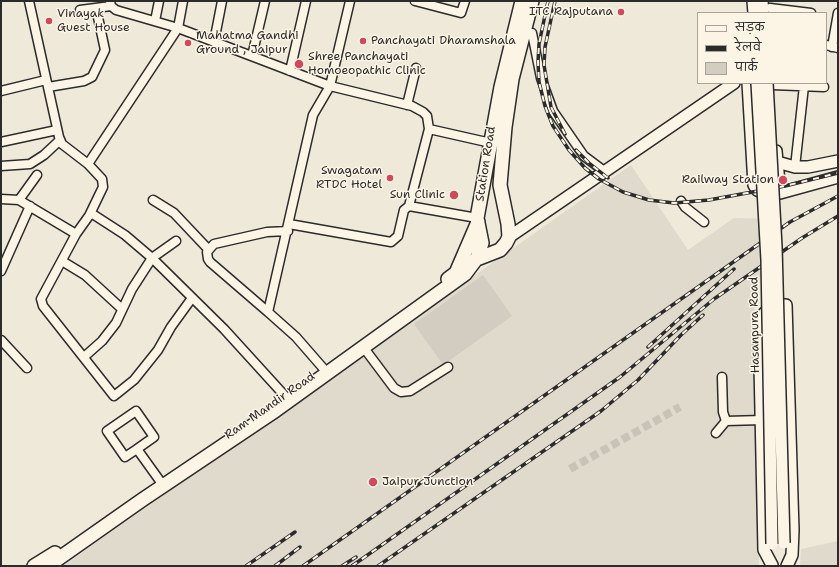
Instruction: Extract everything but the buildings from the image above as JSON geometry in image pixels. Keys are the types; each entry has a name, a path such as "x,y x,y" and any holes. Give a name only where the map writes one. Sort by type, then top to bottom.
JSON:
{"main road":[{"name":"Station Road","path":"508,230 500,185 500,126 490,106 498,61 514,1"},
{"path":"500,126 505,66 522,1"},
{"path":"502,110 512,79 532,1"},
{"path":"500,126 516,102 540,1"},
{"name":"Station Road","path":"478,224 491,143 500,126"},
{"path":"477,259 482,243 478,224"},
{"name":"Ram Mandir Road","path":"34,566 285,396 456,273 478,224"},
{"path":"477,259 500,250 506,244 508,230"},
{"name":"Ram Mandir Road","path":"48,566 364,348 465,274 477,259"}],"street":[{"path":"29,1 60,140 62,144 100,175 103,187 89,216 76,234 41,299 43,306 114,396 134,380 158,350 171,327 192,298"},
{"path":"155,21 159,1"},
{"path":"88,164 178,28 183,1"},
{"path":"214,42 222,1"},
{"path":"252,56 265,1"},
{"path":"290,71 306,1"},
{"path":"268,312 313,115 330,86 350,1"},
{"path":"415,1 462,12 465,1"},
{"path":"746,1 746,12"},
{"path":"753,1 754,12"},
{"path":"80,10 111,4 116,10 178,28 330,86 407,105 423,112 427,116 429,130 409,206 404,210 398,236 391,242 288,228 214,244 208,249 206,256 210,262 296,337 324,368"},
{"path":"767,7 804,12"},
{"path":"1,91 47,84 84,81 92,77 105,50 96,8"},
{"path":"832,47 838,13"},
{"path":"532,33 541,78 554,111 584,156 604,171"},
{"path":"407,105 416,68"},
{"path":"508,230 604,171 733,84"},
{"path":"748,84 754,185 757,190 766,193 780,193 838,177"},
{"name":"Hasanpura Road","path":"758,84 767,260 772,566"},
{"path":"770,84 780,193"},
{"path":"770,84 824,87"},
{"path":"770,84 784,543 786,566"},
{"path":"795,167 804,86"},
{"path":"1,142 57,130"},
{"path":"429,130 491,143"},
{"path":"1,166 30,164 44,156 60,140"},
{"path":"777,162 795,167 808,167 838,161"},
{"path":"19,200 37,175"},
{"path":"1,199 19,200 76,234"},
{"path":"153,200 174,213 208,249"},
{"path":"681,201 685,207 704,222"},
{"path":"1,271 30,206"},
{"path":"409,206 478,224"},
{"path":"89,216 91,214 124,235 152,258 285,396"},
{"path":"84,357 102,341 116,323 132,289 152,258 176,241"},
{"path":"62,261 85,275 122,309"},
{"path":"772,566 764,550 759,319 772,305 786,305 793,530 792,555 786,566"},
{"path":"1,340 26,368"},
{"path":"364,348 394,388 401,392 410,391 448,367"},
{"path":"722,377 722,412 726,421"},
{"path":"136,411 154,437 137,449 125,457 107,431 136,411"},
{"path":"726,421 762,420"},
{"path":"716,434 726,421"},
{"path":"137,449 160,481"}],"shaded area":[{"path":"631,165 688,250 734,218 781,219 784,261 754,283 759,566 63,566"},
{"path":"838,541 838,566 800,566 801,549"}],"green space":[{"path":"483,275 512,316 443,365 414,324"}],"tunnel":[{"path":"570,469 680,407"}],"railway":[{"path":"548,1 539,44 538,62 539,82 545,106 553,126 569,150 585,168 599,179 623,192 649,200 674,203 709,200 785,186 838,173"},
{"path":"555,1 545,47 544,65 551,107 565,134"},
{"path":"576,150 589,163 608,178"},
{"path":"303,566 790,222 838,196"},
{"path":"352,566 620,377 714,299 802,238 838,216"},
{"path":"648,347 734,269"},
{"path":"378,566 601,411 638,380 681,335 703,315"},
{"path":"246,566 295,532"},
{"path":"275,566 300,547"},
{"path":"342,566 356,557"}],"place":[{"name":"ITC Rajputana","path":"621,12"},
{"name":"Vinayak Guest House","path":"49,21"},
{"name":"Panchayati Dharamshala","path":"363,41"},
{"name":"Mahatma Gandhi Ground , Jaipur","path":"188,43"},
{"name":"Shree Panchayati Homoeopathic Clinic","path":"299,64"},
{"name":"Swagatam RTDC Hotel","path":"390,178"},
{"name":"Railway Station","path":"783,180"},
{"name":"Sun Clinic","path":"454,195"},
{"name":"Jaipur Junction","path":"373,482"}]}
